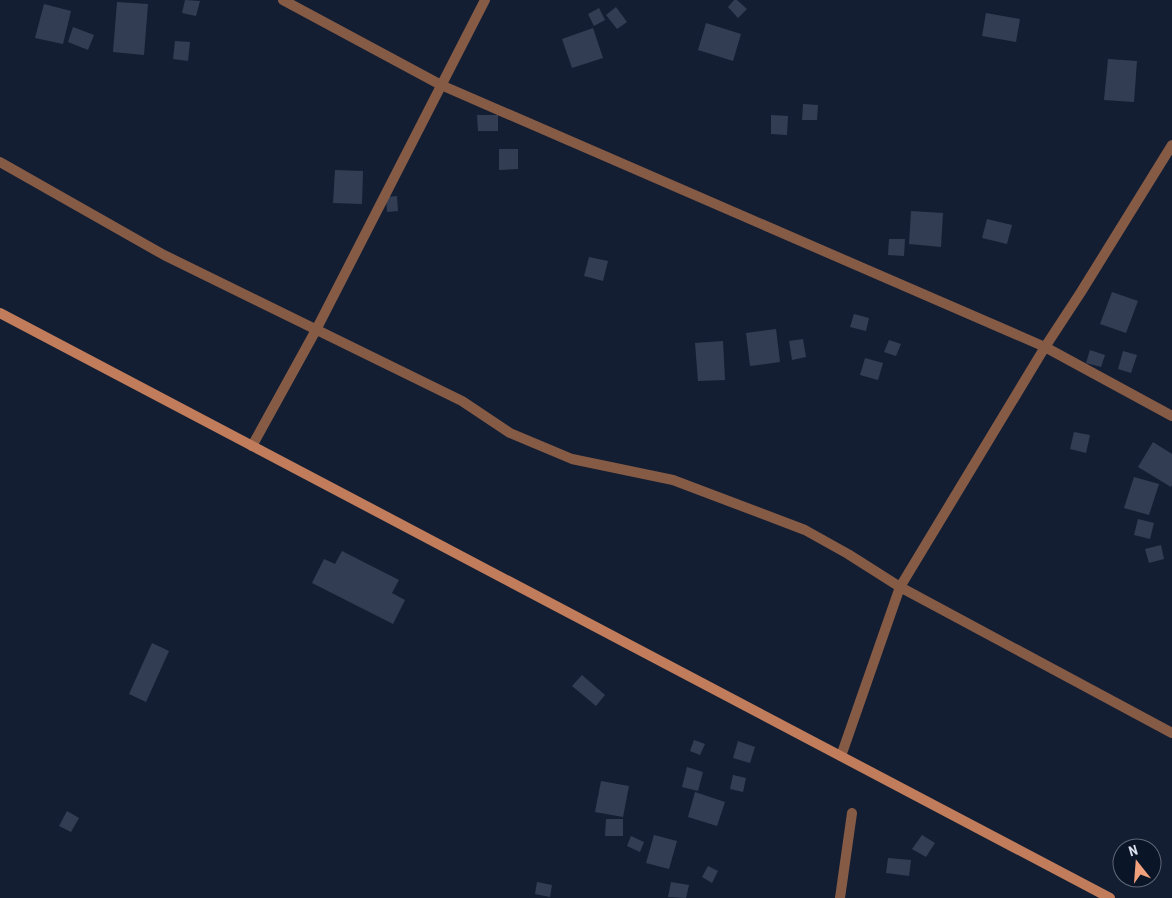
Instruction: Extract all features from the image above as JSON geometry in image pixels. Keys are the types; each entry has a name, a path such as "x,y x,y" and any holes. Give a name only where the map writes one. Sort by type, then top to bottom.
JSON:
{"main road":[{"path":"0,313 1110,898"}],"street":[{"path":"283,0 442,85 1045,347 1172,416"},
{"path":"252,446 316,330 485,0"},
{"path":"841,756 900,587 1045,347 1172,145"},
{"path":"0,162 164,255 462,401 510,433 572,459 674,480 805,530 848,554 900,587 1172,733"},
{"path":"840,898 852,813"}],"building":[{"path":"185,0 200,1 196,16 182,13"},
{"path":"734,0 737,0 747,9 738,18 728,7"},
{"path":"117,2 148,4 144,55 113,52"},
{"path":"44,4 71,11 63,44 35,38"},
{"path":"616,7 627,22 617,29 606,15"},
{"path":"599,8 605,20 594,26 588,14"},
{"path":"986,13 1020,19 1016,42 982,36"},
{"path":"706,23 741,34 733,61 698,50"},
{"path":"73,27 94,35 88,50 68,42"},
{"path":"593,28 603,58 572,68 562,39"},
{"path":"175,41 190,42 188,61 173,59"},
{"path":"1108,59 1137,61 1134,102 1104,100"},
{"path":"803,104 818,105 817,120 802,120"},
{"path":"477,115 498,115 498,131 478,131"},
{"path":"771,115 788,116 787,135 771,134"},
{"path":"499,149 518,149 518,169 499,170"},
{"path":"335,170 363,171 362,204 333,203"},
{"path":"397,196 398,211 387,212 386,197"},
{"path":"911,211 943,213 941,247 909,244"},
{"path":"987,219 1012,225 1007,244 982,238"},
{"path":"889,239 905,239 904,256 888,255"},
{"path":"589,257 608,261 603,281 584,276"},
{"path":"1112,292 1138,301 1126,333 1100,324"},
{"path":"854,314 869,318 866,331 850,327"},
{"path":"776,329 780,362 750,366 746,333"},
{"path":"803,339 806,357 792,360 789,341"},
{"path":"889,340 901,344 896,356 884,352"},
{"path":"723,341 725,380 698,381 695,343"},
{"path":"1090,350 1105,355 1101,367 1086,363"},
{"path":"1123,351 1137,355 1131,373 1118,369"},
{"path":"865,358 883,363 878,380 860,375"},
{"path":"1074,432 1090,435 1086,453 1070,449"},
{"path":"1153,442 1172,454 1171,487 1138,467"},
{"path":"1134,477 1159,484 1149,515 1124,508"},
{"path":"1138,519 1154,523 1150,539 1134,535"},
{"path":"1161,545 1164,559 1149,563 1145,549"},
{"path":"342,551 399,580 392,593 405,600 393,624 312,583 324,559 335,564"},
{"path":"152,643 169,651 146,702 129,694"},
{"path":"582,675 605,695 596,706 572,686"},
{"path":"694,740 705,744 700,755 690,751"},
{"path":"738,741 755,747 750,763 733,758"},
{"path":"687,767 703,772 698,791 682,787"},
{"path":"733,775 746,778 743,792 730,789"},
{"path":"601,781 629,786 623,817 595,812"},
{"path":"695,792 725,802 717,826 688,817"},
{"path":"67,811 79,818 71,832 59,826"},
{"path":"606,819 623,819 623,836 605,836"},
{"path":"654,835 677,841 669,869 646,863"},
{"path":"922,835 935,843 926,857 912,849"},
{"path":"631,836 644,842 640,852 627,846"},
{"path":"888,858 911,860 909,876 886,873"},
{"path":"708,866 718,871 712,883 702,877"},
{"path":"537,882 552,885 550,897 535,894"},
{"path":"671,882 689,885 686,898 668,897"}]}
